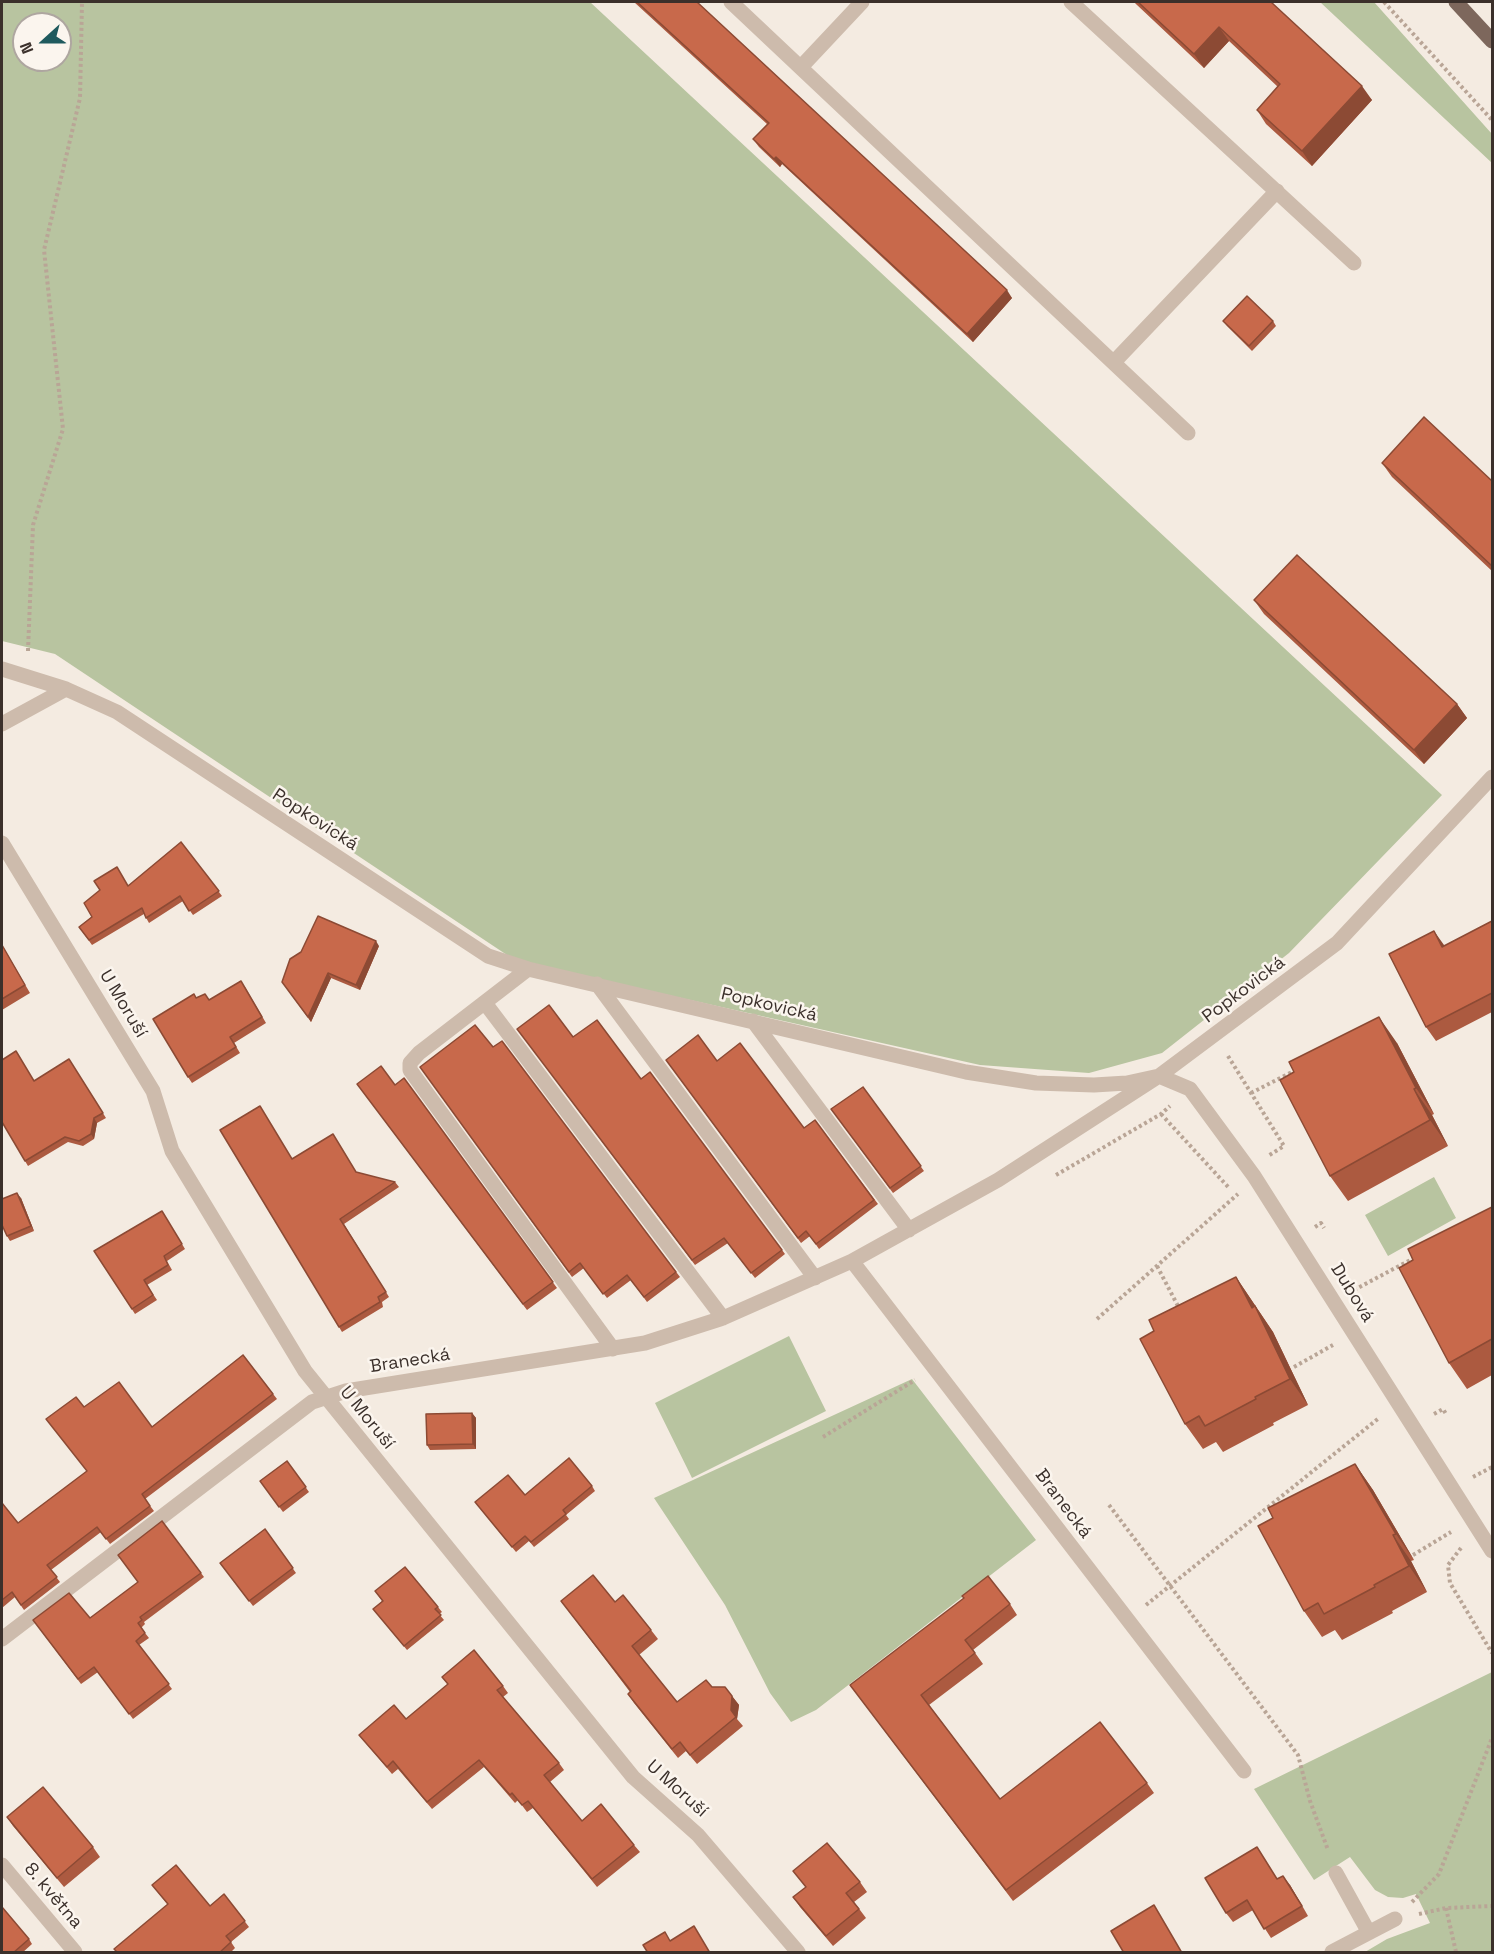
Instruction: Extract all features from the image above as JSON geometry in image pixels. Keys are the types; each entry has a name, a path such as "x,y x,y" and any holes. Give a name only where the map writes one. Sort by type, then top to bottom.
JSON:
{"main road":[{"path":"1456,2 1492,41"}],"street":[{"path":"731,2 1188,433"},
{"path":"801,67 862,2"},
{"path":"1071,2 1354,263"},
{"path":"1113,362 1277,191"},
{"name":"Popkovická","path":"2,669 66,689 117,712 488,956 528,969 966,1072 1036,1083 1105,1084 1159,1076 1337,943 1492,777"},
{"path":"2,724 66,689"},
{"name":"U Moruší","path":"2,843 153,1091 172,1151 305,1371 633,1777 698,1835 798,1953"},
{"path":"528,969 413,1058 410,1070 613,1349"},
{"path":"597,984 815,1278"},
{"path":"485,1003 723,1318"},
{"path":"753,1021 909,1230"},
{"name":"Dubová","path":"1159,1076 1190,1089 1254,1176 1492,1551"},
{"name":"Branecká","path":"2,1639 301,1408 325,1397 346,1391 613,1349 674,1336 723,1318 852,1261 909,1230 1068,1137 1159,1076"},
{"name":"Branecká","path":"852,1261 1244,1771"},
{"name":"8. května","path":"2,1865 75,1953"},
{"path":"1336,1873 1368,1931"},
{"path":"1332,1953 1368,1931 1395,1920"}],"path":[{"path":"27,676 33,525 63,429 44,250 80,98 82,2"},
{"path":"1384,2 1492,120"},
{"path":"1097,1319 1236,1196 1254,1176 1263,1160 1284,1146 1228,1056"},
{"path":"1251,1093 1301,1068"},
{"path":"1161,1114 1236,1196"},
{"path":"1348,1293 1425,1252"},
{"path":"1157,1266 1182,1314"},
{"path":"1294,1367 1354,1333"},
{"path":"823,1437 921,1377"},
{"path":"1127,1620 1297,1486 1398,1402"},
{"path":"1297,1486 1301,1494"},
{"path":"1109,1505 1298,1755 1310,1801 1336,1873"},
{"path":"1413,1555 1472,1519"},
{"path":"1482,1534 1458,1550 1448,1565 1450,1583 1492,1653"},
{"path":"1395,1920 1439,1874 1492,1738"},
{"path":"1395,1920 1446,1908 1492,1906"},
{"path":"1446,1908 1456,1953"}],"green space":[{"path":"2,2 590,2 1442,795 1289,953 1162,1053 1089,1073 980,1065 516,961 55,654 2,641"},
{"path":"1320,2 1374,2 1492,134 1492,163"},
{"path":"1434,1177 1456,1218 1388,1256 1365,1215"},
{"path":"789,1336 826,1411 692,1478 655,1403"},
{"path":"912,1379 1036,1540 816,1710 791,1722 770,1693 725,1605 654,1498"},
{"path":"1492,1672 1492,1952 1365,1952 1387,1939 1430,1923 1416,1894 1403,1898 1388,1897 1375,1890 1350,1857 1314,1880 1254,1789"}],"building":[{"path":"637,2 697,2 1007,290 967,334 776,157 774,159 753,139 769,123"},
{"path":"1138,2 1271,2 1362,86 1302,151 1257,110 1280,84 1219,27 1194,54"},
{"path":"1247,296 1273,321 1249,346 1223,321"},
{"path":"1424,417 1492,481 1492,566 1382,463"},
{"path":"1297,555 1457,704 1414,750 1254,600"},
{"path":"181,842 219,891 189,911 180,896 146,918 142,908 89,940 79,927 92,917 84,903 100,890 94,881 117,867 128,886"},
{"path":"318,916 376,941 356,985 328,973 308,1017 282,982 290,959 301,952"},
{"path":"1492,921 1492,993 1426,1027 1389,954 1434,931 1442,947"},
{"path":"2,945 25,985 2,999"},
{"path":"241,981 262,1017 230,1037 236,1047 188,1077 153,1019 194,994 196,998 205,994 209,1000"},
{"path":"549,1005 573,1037 597,1020 641,1079 650,1072 782,1250 751,1273 724,1238 692,1260 517,1029"},
{"path":"1379,1017 1430,1120 1330,1176 1280,1080 1294,1072 1289,1062"},
{"path":"475,1025 493,1047 502,1041 676,1272 644,1297 627,1275 603,1294 580,1263 569,1272 420,1067"},
{"path":"698,1035 717,1061 740,1043 804,1128 815,1120 874,1200 816,1244 806,1231 798,1238 666,1060"},
{"path":"16,1051 34,1081 69,1059 103,1113 94,1118 91,1134 79,1141 65,1137 25,1161 2,1122 2,1060"},
{"path":"381,1066 395,1085 404,1078 553,1282 523,1304 357,1084"},
{"path":"863,1087 921,1166 890,1188 831,1109"},
{"path":"260,1106 292,1159 333,1134 356,1172 395,1182 340,1219 386,1292 378,1297 380,1302 339,1327 220,1130"},
{"path":"17,1193 31,1226 7,1236 2,1225 2,1199"},
{"path":"1492,1207 1492,1339 1449,1363 1399,1268 1413,1260 1408,1249"},
{"path":"162,1211 182,1244 164,1256 168,1265 144,1280 153,1295 132,1309 94,1251"},
{"path":"1236,1277 1252,1308 1255,1306 1290,1379 1205,1426 1199,1416 1185,1424 1140,1339 1154,1331 1149,1320"},
{"path":"243,1355 273,1394 142,1494 150,1506 106,1539 97,1527 47,1565 57,1577 21,1605 12,1592 2,1600 2,1503 18,1523 87,1471 46,1419 76,1397 84,1407 119,1382 152,1427"},
{"path":"472,1413 473,1444 427,1445 426,1414"},
{"path":"569,1458 592,1486 563,1510 566,1514 531,1542 525,1536 512,1547 475,1502 508,1475 525,1495"},
{"path":"287,1461 306,1487 279,1507 260,1481"},
{"path":"1355,1464 1396,1534 1393,1535 1409,1566 1324,1614 1318,1603 1304,1611 1258,1526 1273,1518 1268,1508"},
{"path":"162,1521 201,1573 140,1617 142,1620 138,1623 145,1633 136,1641 169,1684 129,1714 94,1667 78,1679 33,1620 69,1593 90,1618 138,1582 118,1555"},
{"path":"265,1529 293,1568 249,1601 220,1563"},
{"path":"405,1567 438,1607 435,1609 441,1615 404,1646 373,1609 383,1601 375,1591"},
{"path":"593,1575 615,1602 623,1595 651,1630 632,1646 677,1702 706,1680 712,1687 725,1687 732,1696 731,1710 736,1717 690,1755 680,1742 672,1749 628,1694 631,1691 561,1601"},
{"path":"988,1576 1010,1604 965,1640 975,1653 921,1695 1000,1799 1100,1722 1147,1783 1006,1890 850,1685 964,1598 962,1596"},
{"path":"474,1650 503,1686 497,1690 559,1763 544,1775 582,1821 601,1804 634,1845 592,1879 528,1801 522,1805 512,1793 510,1795 479,1760 427,1802 393,1761 387,1767 359,1735 394,1705 406,1719 448,1684 442,1677"},
{"path":"43,1787 93,1847 57,1878 7,1817"},
{"path":"827,1843 860,1882 846,1893 859,1909 826,1936 793,1897 806,1887 793,1871"},
{"path":"1257,1847 1277,1879 1283,1876 1302,1906 1264,1929 1247,1900 1226,1913 1205,1878"},
{"path":"176,1865 210,1906 224,1894 245,1921 226,1936 231,1942 219,1953 118,1953 114,1949 168,1904 152,1885"},
{"path":"1154,1905 1182,1953 1124,1953 1111,1931"},
{"path":"2,1907 29,1939 13,1953 2,1953"},
{"path":"694,1926 710,1953 648,1953 643,1945 665,1932 670,1941"}]}
